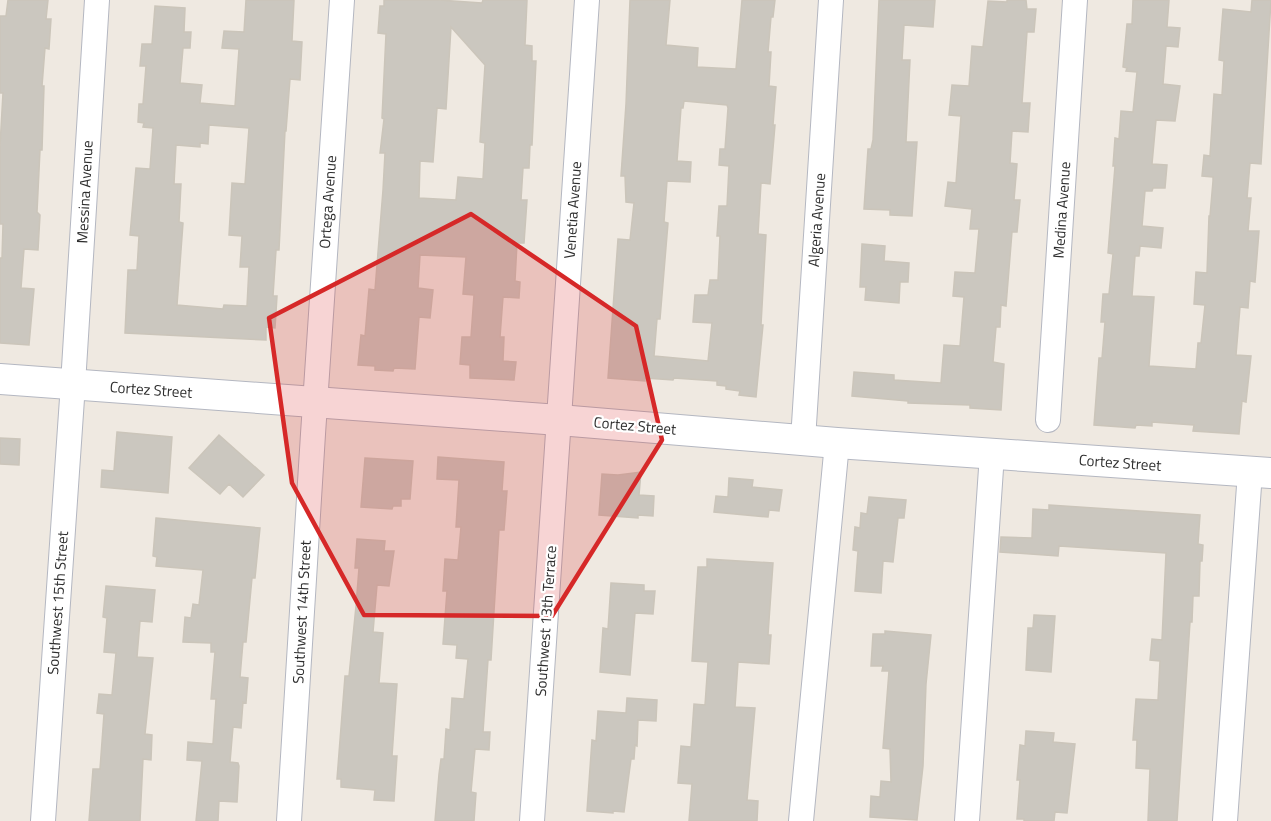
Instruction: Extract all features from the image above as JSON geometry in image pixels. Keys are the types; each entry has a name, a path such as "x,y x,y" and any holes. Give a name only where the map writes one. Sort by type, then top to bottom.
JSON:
{"street":[{"name":"Messina Avenue","path":"74,384 97,0"},
{"name":"Ortega Avenue","path":"315,403 342,0"},
{"name":"Venetia Avenue","path":"559,420 587,0"},
{"name":"Algeria Avenue","path":"802,440 831,0"},
{"name":"Medina Avenue","path":"1048,420 1075,0"},
{"name":"Cortez Street","path":"0,379 837,443 1260,472"},
{"name":"Southwest 15th Street","path":"43,821 74,384"},
{"name":"Southwest 14th Street","path":"289,821 315,403"},
{"name":"Southwest 13th Terrace","path":"532,821 559,420"},
{"path":"801,821 837,443"},
{"path":"967,821 992,454"},
{"path":"1225,821 1260,472"}],"highlighted area":[{"path":"471,214 636,326 662,440 552,616 364,615 292,483 269,318"}],"building":[{"path":"8,0 48,0 46,19 51,19 49,49 45,48 42,86 44,86 37,212 40,215 38,250 24,249 21,288 34,289 29,345 0,343 0,258 2,258 3,224 0,224 0,146 3,93 0,93 0,16 6,16"},
{"path":"246,0 294,0 292,41 302,42 300,80 290,79 279,250 276,250 273,296 277,296 275,328 266,327 266,340 125,333 128,270 137,270 139,236 130,235 136,168 150,169 153,128 143,127 144,123 138,122 139,104 143,104 146,66 140,66 142,44 152,44 155,6 185,8 184,32 191,32 190,48 183,48 180,83 202,85 200,103 235,106 239,49 222,48 224,31 244,32","holes":["209,125 249,128 245,184 232,183 229,235 242,236 240,267 249,267 247,306 224,305 223,309 177,305 183,223 179,222 181,184 174,184 176,145 200,147 200,143 208,144"]},
{"path":"384,0 482,3 483,0 527,0 525,45 532,46 532,61 536,61 532,145 530,145 529,168 523,168 521,200 527,200 524,243 517,243 515,281 520,282 519,298 503,297 500,337 504,337 503,361 516,362 514,380 470,378 470,365 460,364 462,337 471,337 474,295 463,294 466,257 420,255 418,288 433,290 430,318 419,317 415,369 375,370 375,366 358,365 361,335 365,336 369,289 375,290 383,190 385,153 380,153 384,119 382,118 386,34 378,33 380,6 384,6","holes":["451,27 485,65 480,142 485,143 483,179 458,177 456,200 419,198 420,161 433,162 437,108 446,109"]},
{"path":"630,0 670,0 666,45 698,48 697,67 736,69 742,0 775,0 768,52 771,52 769,86 776,87 773,125 775,125 770,184 761,183 758,234 766,235 761,325 763,325 756,397 739,395 740,391 726,389 726,386 717,385 717,381 645,378 645,381 608,378 618,239 630,240 634,203 626,202 625,176 621,176","holes":["684,101 727,105 725,149 720,149 719,165 729,166 727,206 719,206 718,280 710,280 708,295 695,295 693,322 712,323 708,361 654,356 657,319 660,319 668,223 664,222 667,181 690,182 691,162 677,161 681,108 683,108"]},
{"path":"879,0 935,0 933,27 904,25 902,60 910,60 906,142 917,142 912,216 890,215 890,210 864,209 868,149 871,149 873,140"},
{"path":"1007,0 1026,0 1027,9 1036,9 1034,32 1027,32 1022,103 1030,103 1028,132 1012,131 1010,163 1017,164 1014,200 1020,200 1017,232 1012,232 1006,306 1001,305 1000,327 996,327 993,362 1004,364 1001,410 970,408 970,405 908,403 908,401 852,396 854,372 894,375 894,380 941,383 944,345 960,346 964,297 953,296 955,272 975,273 979,229 970,229 972,209 945,206 948,182 956,183 961,116 949,115 952,85 969,86 972,46 983,47 988,1 1007,2"},
{"path":"1133,0 1169,0 1167,27 1180,28 1178,47 1166,46 1163,84 1180,86 1175,121 1156,120 1152,164 1167,165 1165,188 1145,191 1142,226 1163,228 1161,248 1140,246 1139,256 1135,256 1132,296 1154,297 1149,366 1196,369 1205,305 1194,304 1196,272 1207,273 1213,181 1213,177 1202,176 1204,155 1210,156 1214,94 1222,95 1224,61 1219,60 1223,9 1251,12 1252,0 1271,0 1261,164 1250,163 1247,198 1251,198 1248,231 1259,231 1255,282 1250,281 1248,308 1240,307 1236,355 1251,356 1246,402 1242,401 1239,434 1193,431 1194,425 1152,422 1152,426 1136,425 1135,428 1094,425 1099,358 1102,358 1105,322 1101,322 1103,294 1109,294 1113,254 1108,253 1115,138 1119,139 1121,111 1133,112 1137,72 1126,71 1127,68 1123,67 1127,24 1132,24"},
{"path":"862,244 885,246 884,261 909,263 908,282 900,282 899,303 865,300 866,287 860,287"},
{"path":"117,432 172,437 168,493 101,487 102,470 114,471"},
{"path":"219,435 264,475 243,497 229,484 220,494 189,468"},
{"path":"0,438 20,439 19,465 0,464"},
{"path":"438,457 504,462 502,491 507,491 504,530 499,530 491,660 488,660 483,732 490,732 489,750 475,749 471,792 476,793 474,821 435,821 441,759 444,759 446,729 450,730 452,698 464,699 468,659 456,658 457,645 443,644 447,591 443,591 445,559 458,560 461,527 456,527 459,480 437,479"},
{"path":"365,458 413,461 410,499 401,499 401,506 393,506 392,509 361,507"},
{"path":"641,472 639,495 654,496 653,516 638,515 638,518 599,515 602,474 618,475"},
{"path":"729,478 753,480 752,487 782,490 779,511 769,510 768,517 714,512 716,496 728,497"},
{"path":"869,497 906,500 904,518 898,518 893,562 883,561 881,593 855,591 858,551 853,550 855,527 860,528 861,513 867,514"},
{"path":"1049,505 1200,515 1198,544 1203,545 1202,561 1200,561 1199,596 1193,596 1192,622 1190,622 1177,821 1148,821 1150,769 1136,768 1137,740 1133,740 1136,699 1158,700 1160,661 1150,660 1152,639 1162,640 1166,553 1059,546 1058,556 1000,552 1001,537 1032,538 1033,509 1049,510"},
{"path":"156,518 260,528 240,677 248,678 246,703 243,702 241,728 233,727 230,762 238,763 239,766 237,802 219,801 218,821 196,821 202,761 187,760 188,742 213,744 216,699 211,699 215,652 211,652 211,643 183,642 185,617 191,618 193,604 199,605 203,570 156,566 157,557 153,556"},
{"path":"357,539 385,541 384,551 394,551 389,586 377,585 373,632 383,633 379,683 397,684 392,756 397,756 394,801 374,800 375,790 341,787 341,779 337,779 345,676 349,676 356,606 359,568 355,568"},
{"path":"707,559 773,563 768,635 771,635 769,664 738,662 735,707 755,708 747,800 758,801 757,821 689,821 692,784 678,783 681,746 691,747 694,704 705,705 708,662 692,661 698,567 707,567"},
{"path":"611,583 644,585 644,591 655,591 653,614 635,613 630,675 600,672 603,628 608,629"},
{"path":"106,586 155,590 152,622 140,621 137,657 153,658 145,734 152,735 151,760 143,759 140,821 89,821 93,769 100,769 104,714 97,713 99,694 112,695 116,653 104,652 107,618 103,617"},
{"path":"1034,615 1055,616 1051,672 1026,670 1028,628 1033,628"},
{"path":"885,631 931,635 926,684 923,766 917,820 870,817 871,796 880,797 881,781 891,782 890,749 883,748 889,671 882,671 883,666 871,666 873,634 885,634"},
{"path":"627,698 657,700 656,721 638,720 637,746 635,745 634,759 631,759 624,812 587,811 592,740 596,741 598,711 626,713"},
{"path":"1026,731 1054,733 1053,742 1075,744 1067,813 1055,812 1054,821 1017,819 1020,745 1025,746"}]}
